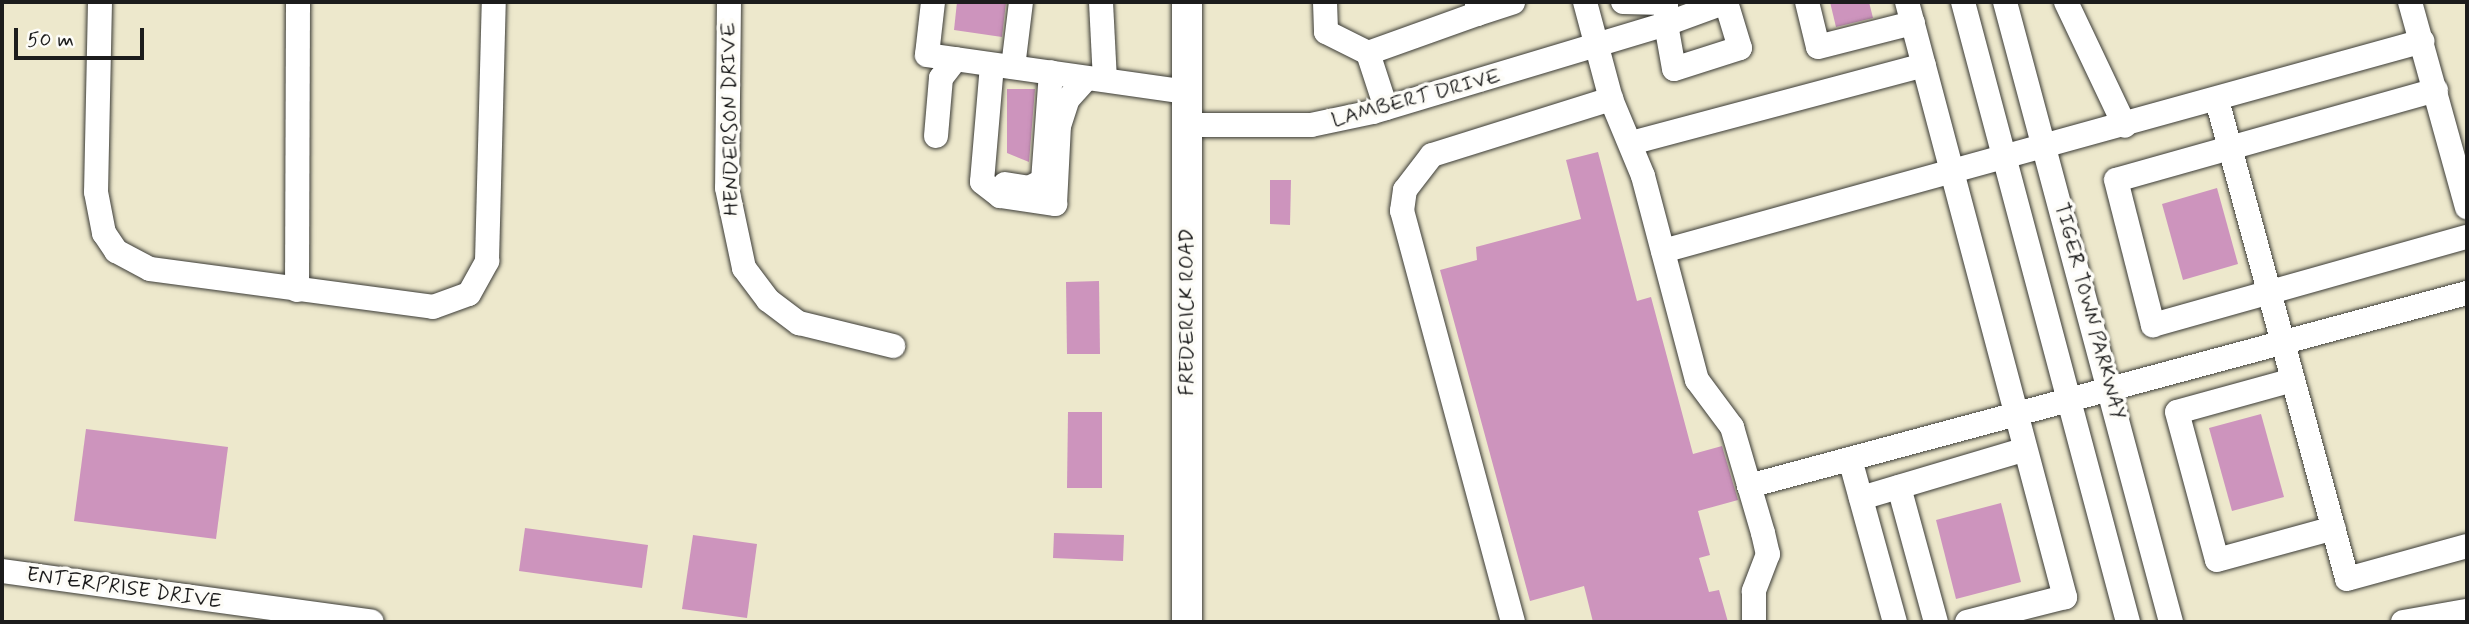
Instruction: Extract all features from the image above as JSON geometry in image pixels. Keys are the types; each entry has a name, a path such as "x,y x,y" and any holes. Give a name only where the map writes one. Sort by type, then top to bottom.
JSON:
{"main road":[{"name":"FREDERICK ROAD","path":"1186,2 1186,622"}],"street":[{"path":"100,2 96,192 104,233 116,251 150,269 433,307 470,294 482,279 493,183 494,2"},
{"path":"297,290 298,2"},
{"name":"HENDERSON DRIVE","path":"729,2 727,188 744,268 768,300 799,323 893,346"},
{"path":"933,2 941,79 936,136"},
{"path":"939,57 943,2"},
{"path":"1021,2 1003,66 982,182 1000,196 1055,204 1059,126 1068,99 1096,79"},
{"path":"1096,79 1101,2"},
{"path":"1325,2 1326,32 1368,53 1386,108"},
{"path":"1368,53 1477,8 1513,2"},
{"path":"1585,2 1611,99 1631,143 1697,380 1732,427 1768,554 1754,591 1754,622"},
{"path":"1623,2 1666,10"},
{"path":"1807,2 1818,47 1910,12 2023,450 2065,597 1967,622"},
{"name":"TIGER TOWN PARKWAY","path":"1963,2 2128,622"},
{"name":"TIGER TOWN PARKWAY","path":"2006,2 2112,390 2171,622"},
{"path":"2066,2 2125,127"},
{"path":"2410,2 2467,207"},
{"name":"LAMBERT DRIVE","path":"1187,125 1311,125 1386,108 1595,47 1666,10"},
{"path":"1663,251 2125,127 2423,41"},
{"path":"939,57 1187,92"},
{"path":"1631,143 1924,65"},
{"path":"984,160 1006,186 1029,188 1043,180 1051,72"},
{"path":"2436,90 2116,180 2153,325 2467,237"},
{"path":"1513,622 1402,211 1405,190 1432,155 1611,99"},
{"path":"2217,100 2347,579 2467,546"},
{"path":"1749,486 2467,293"},
{"path":"2293,380 2178,412 2217,560 2334,528"},
{"path":"1861,498 2023,450"},
{"path":"1850,459 1895,622"},
{"path":"1899,486 1936,622"},
{"name":"ENTERPRISE DRIVE","path":"2,571 372,622"},
{"path":"2403,622 2467,611"}],"building":[{"path":"957,2 1006,2 1002,37 954,30"},
{"path":"1830,2 1869,2 1873,18 1836,27"},
{"path":"1007,89 1035,89 1029,162 1007,153"},
{"path":"1598,152 1637,301 1651,297 1693,454 1722,446 1738,500 1698,511 1710,555 1699,558 1709,592 1719,590 1728,622 1593,622 1584,586 1530,601 1440,270 1477,260 1476,247 1581,219 1566,160"},
{"path":"1270,180 1291,180 1290,225 1270,224"},
{"path":"2217,188 2238,264 2183,280 2162,204"},
{"path":"1099,281 1100,354 1067,354 1066,282"},
{"path":"1068,412 1102,412 1102,488 1067,488"},
{"path":"2261,414 2284,497 2232,511 2209,428"},
{"path":"86,429 228,447 216,539 74,521"},
{"path":"2001,503 2021,582 1956,599 1936,520"},
{"path":"525,528 648,545 642,588 519,571"},
{"path":"1054,533 1124,535 1123,561 1053,558"},
{"path":"693,535 757,544 747,618 682,609"}]}
